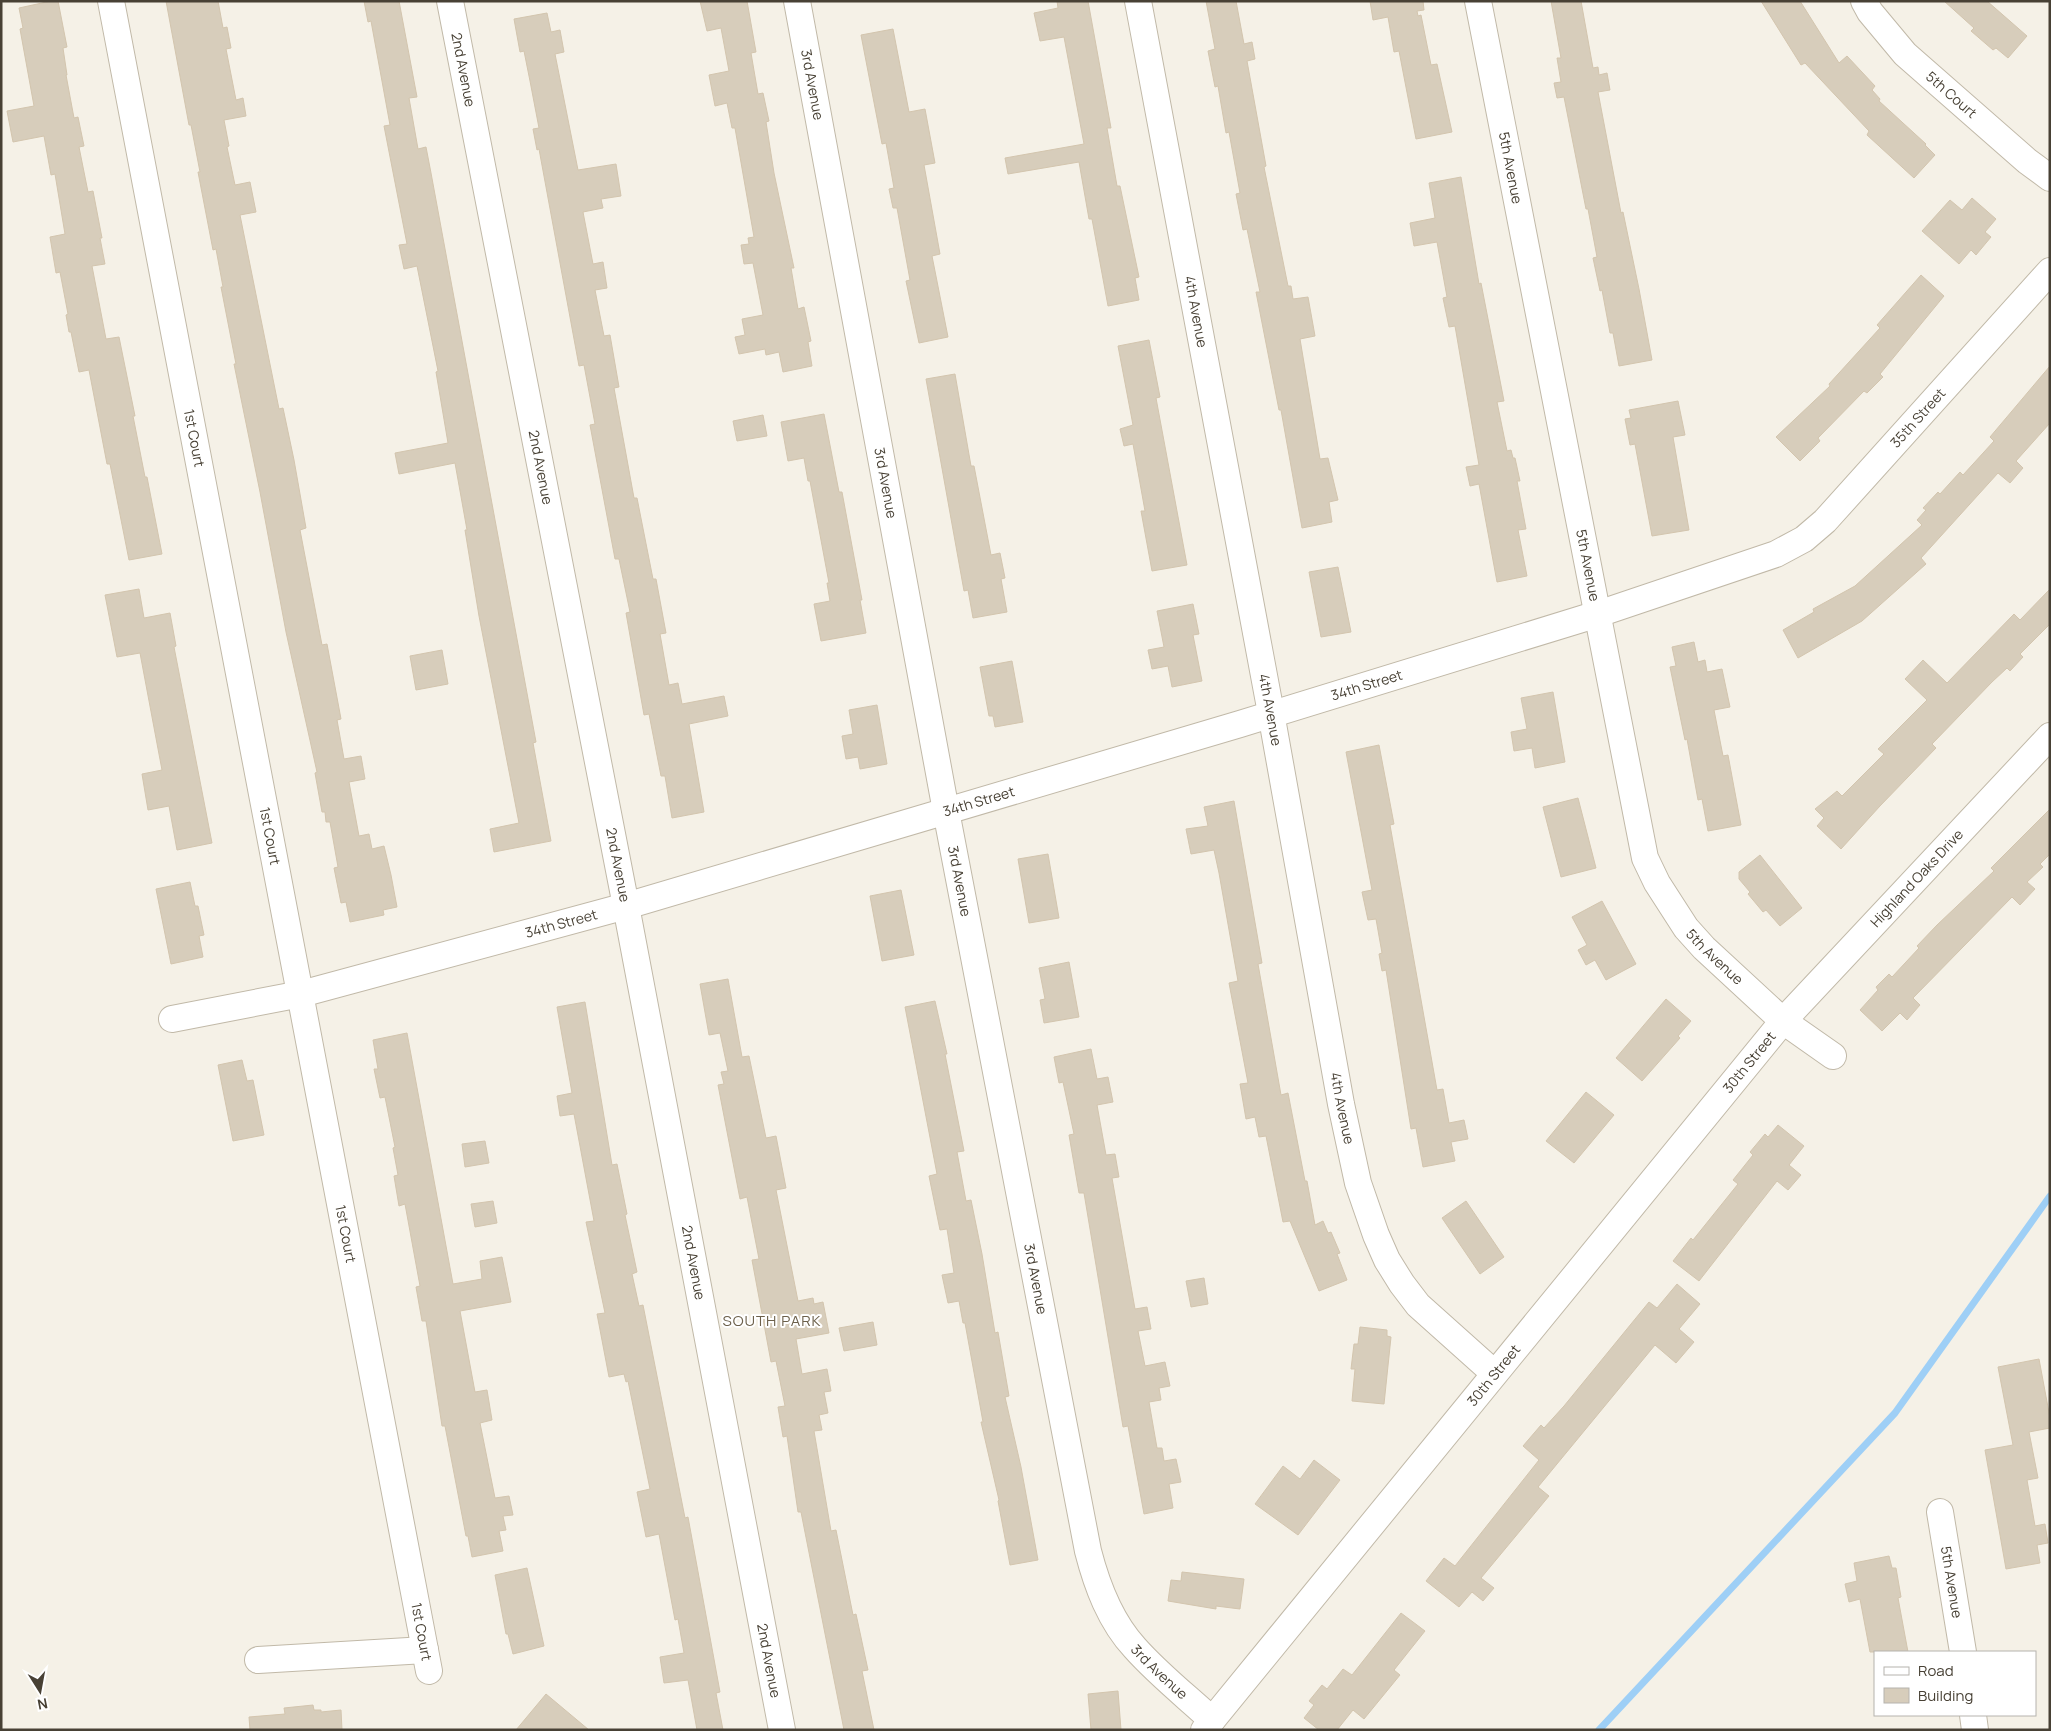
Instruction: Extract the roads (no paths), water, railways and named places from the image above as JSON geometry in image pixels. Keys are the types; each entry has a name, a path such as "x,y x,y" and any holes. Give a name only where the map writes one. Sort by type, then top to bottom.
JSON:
{"street":[{"name":"1st Court","path":"111,1 427,1660 258,1660"},
{"name":"2nd Avenue","path":"450,1 626,906 782,1730"},
{"name":"3rd Avenue","path":"797,1 946,812 1094,1577 1114,1618 1134,1648 1208,1725"},
{"name":"4th Avenue","path":"1138,1 1271,713 1341,1104 1358,1183 1376,1235 1392,1268 1418,1305 1494,1373"},
{"name":"5th Avenue","path":"1478,1 1646,858 1657,882 1686,928 1704,948 1783,1021 1834,1056"},
{"name":"5th Court","path":"1864,1 1870,12 1905,54 2027,161 2050,178"},
{"name":"35th Street","path":"1776,554 1804,539 1825,521 2050,271"},
{"name":"34th Street","path":"172,1019 301,994 626,906 946,812 1598,614 1776,554"},
{"name":"Highland Oaks Drive","path":"1783,1021 2050,736"},
{"name":"30th Street","path":"1208,1725 1783,1021"},
{"name":"5th Avenue","path":"1940,1512 1963,1651"},
{"path":"1973,1716 1975,1730"}],"waterway":[{"path":"1599,1730 1895,1413 2050,1196"}],"district":[{"name":"SOUTH PARK","path":"772,1321"}]}
